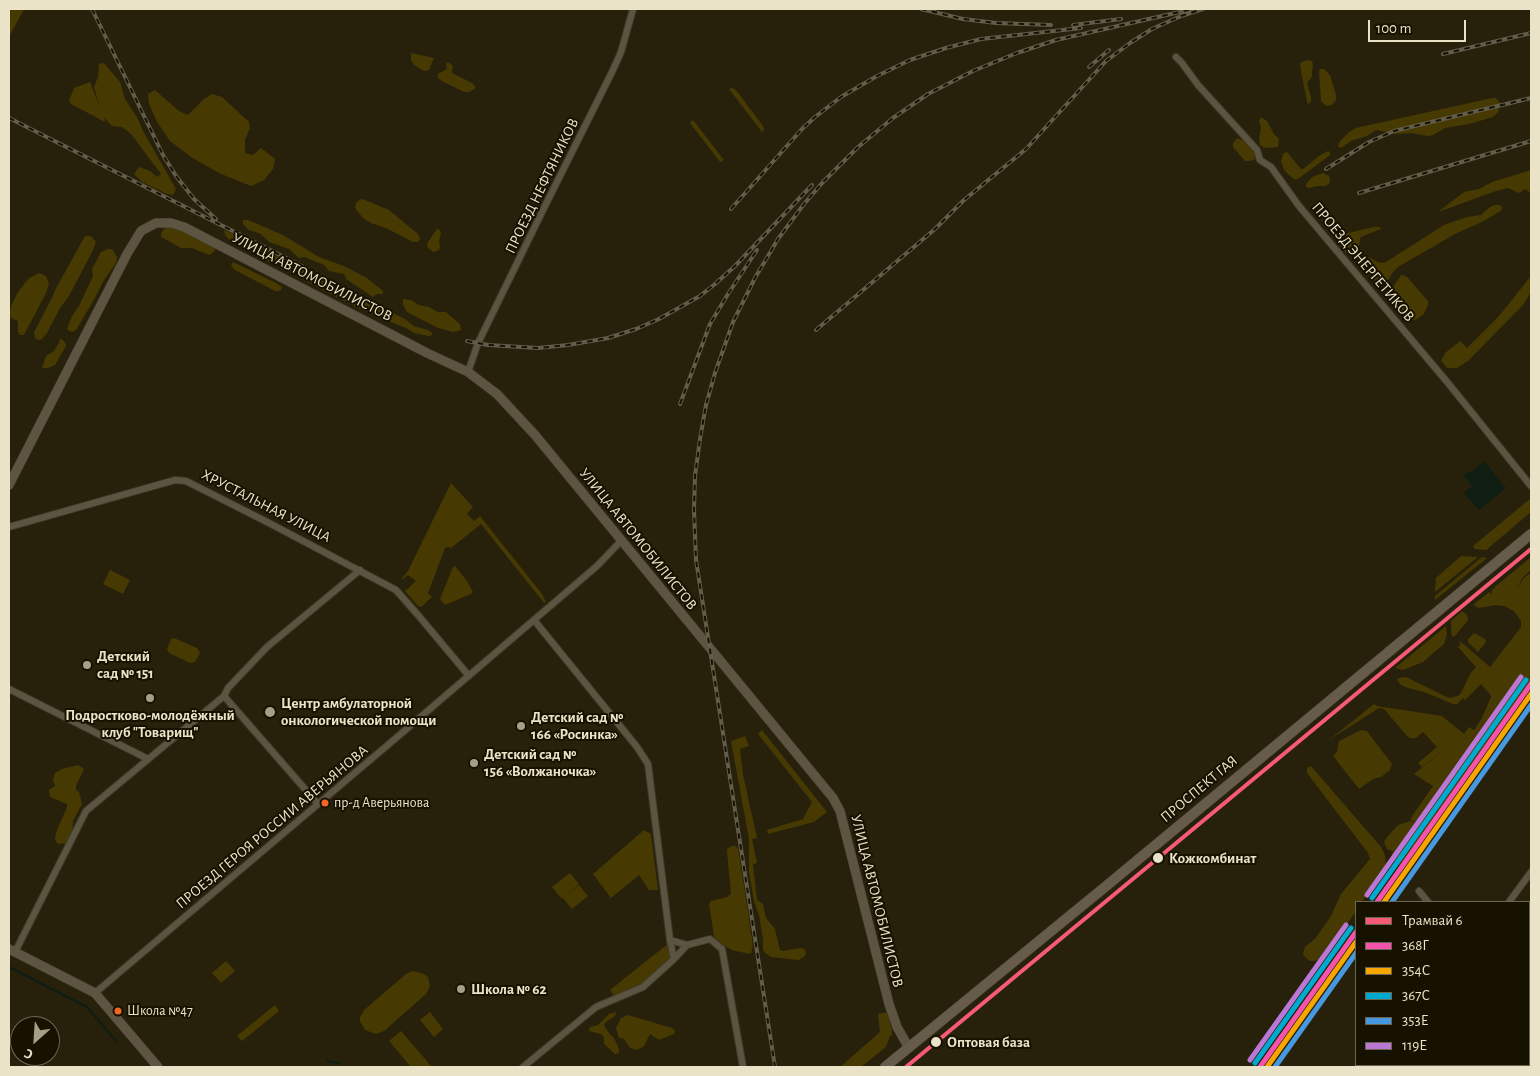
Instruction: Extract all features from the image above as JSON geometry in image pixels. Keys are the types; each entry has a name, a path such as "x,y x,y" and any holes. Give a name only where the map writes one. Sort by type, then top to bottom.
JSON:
{"main road":[{"name":"ПРОСПЕКТ ГАЯ","path":"885,1067 1098,894 1531,534"}],"street":[{"name":"ПРОЕЗД НЕФТЯНИКОВ","path":"468,372 478,343 613,70 621,52 633,9"},
{"name":"ПРОЕЗД ЭНЕРГЕТИКОВ","path":"1176,57 1233,125 1257,150 1260,160 1271,167 1299,206 1448,383 1531,486"},
{"name":"УЛИЦА АВТОМОБИЛИСТОВ","path":"9,485 127,254 141,232 156,223 171,222 184,227 468,372 497,394 518,414 833,798 840,811 889,1004 897,1027 909,1048"},
{"name":"ХРУСТАЛЬНАЯ УЛИЦА","path":"9,527 175,480 181,480 198,486 396,590 468,676"},
{"name":"ПРОЕЗД ГЕРОЯ РОССИИ АВЕРЬЯНОВА","path":"95,993 534,620 598,565 621,541"},
{"path":"158,1067 95,993 12,951 86,811 224,696 228,688 267,648 360,570"},
{"path":"534,620 648,764 674,959"},
{"path":"9,689 148,758"},
{"path":"224,696 318,804"},
{"path":"1511,899 1531,872"},
{"path":"1419,891 1427,901"},
{"path":"670,940 687,945 710,939 722,949 743,1067"},
{"path":"523,1067 596,1007 642,987 687,945"}],"shaded area":[{"path":"9,9 24,9 9,37"},
{"path":"411,53 434,58 429,70 424,71 414,65 411,60"},
{"path":"1312,61 1313,65 1312,77 1307,83 1311,97 1311,102 1308,104 1300,65 1301,62"},
{"path":"448,62 453,66 452,73 472,83 475,89 464,92 438,78 438,74 447,69 446,64"},
{"path":"104,63 120,82 125,99 176,189 173,195 142,182 134,174 139,167 150,171 157,177 161,174 131,134 122,127 112,126 104,118 105,122 71,104 69,101 74,88 90,82 99,105 94,87 98,77 99,64"},
{"path":"1324,69 1330,75 1336,95 1336,100 1332,105 1326,106 1321,101 1319,71"},
{"path":"729,89 736,90 763,126 764,130 762,132"},
{"path":"155,90 179,111 188,115 204,99 212,94 222,97 249,122 250,128 245,140 245,153 253,155 261,148 275,159 273,169 264,180 251,186 219,173 191,157 170,141 157,122 149,104 148,94"},
{"path":"1496,98 1500,103 1498,112 1493,117 1445,128 1433,135 1427,136 1411,133 1396,134 1376,130 1367,136 1351,141 1341,148 1338,146 1340,141 1349,132 1356,128"},
{"path":"1261,117 1267,121 1279,139 1278,147 1264,148 1260,145 1261,127 1259,121"},
{"path":"693,120 724,160 720,162 690,123"},
{"path":"1237,138 1244,141 1253,151 1254,160 1245,161 1233,147 1233,143"},
{"path":"1328,151 1330,155 1298,179 1294,179 1284,170 1281,161 1283,154 1287,152 1303,169"},
{"path":"1531,170 1531,193 1525,189 1519,193 1508,188 1439,211 1464,192 1479,189 1492,182"},
{"path":"1323,173 1329,176 1329,184 1310,188 1306,187 1306,184 1312,177"},
{"path":"360,199 389,210 418,234 420,239 418,242 413,242 363,218 355,208 356,203"},
{"path":"1494,205 1499,205 1502,207 1502,210 1484,221 1455,234 1398,267 1387,282 1377,284 1372,272 1363,262 1363,258 1366,256 1378,262 1386,262 1444,225 1467,217 1481,215"},
{"path":"243,220 248,220 283,235 319,257 344,266 367,278 383,291 383,294 377,294 373,297 346,279 344,274 329,271 324,265 304,257 299,258 289,249 269,242 261,234 249,230 243,224"},
{"path":"176,227 215,247 215,251 209,255 192,248 181,248 161,237 161,233 165,228"},
{"path":"1380,227 1381,229 1361,237 1359,247 1350,253 1346,253 1339,244 1338,238 1340,235"},
{"path":"437,229 441,233 440,247 439,250 433,252 427,247 428,242"},
{"path":"225,230 405,319 414,326 428,330 432,335 414,333 358,308 304,280 299,273 292,273 281,264 271,263 249,251 241,244 230,240 224,232"},
{"path":"85,236 91,236 96,242 92,252 47,333 42,339 38,340 35,338 34,332"},
{"path":"112,249 117,257 116,263 104,280 76,330 73,332 69,331 67,329 72,316 80,304 93,276 92,269 101,252"},
{"path":"233,262 276,283 282,287 281,290 275,291 235,270 231,266"},
{"path":"39,273 46,276 49,283 46,293 24,335 20,335 18,332 18,321 11,318 11,306 18,292 29,278"},
{"path":"1401,275 1408,278 1428,301 1424,314 1417,319 1408,318 1394,301 1393,287"},
{"path":"1531,276 1531,292 1523,305 1468,361 1457,368 1447,368 1441,361 1445,353 1460,341 1467,348 1499,316"},
{"path":"403,299 411,300 438,312 446,312 460,324 461,330 453,332 438,328 407,312 403,305"},
{"path":"60,339 62,339 66,346 55,365 42,368 46,356 54,351"},
{"path":"1484,461 1506,488 1479,510 1464,493 1472,486 1463,475 1475,469"},
{"path":"451,483 473,507 467,514 474,521 480,516 542,594 546,602 544,603 481,524 451,548 445,548 428,593 432,597 421,607 405,591 416,581 408,575 402,578 408,571"},
{"path":"1531,498 1531,512 1486,550 1475,549 1473,546"},
{"path":"1461,556 1478,557 1435,592 1436,578"},
{"path":"1482,557 1487,558 1435,600 1435,596"},
{"path":"1531,557 1531,570 1523,577 1517,588 1531,572 1531,681 1401,866 1393,859 1391,852 1397,853 1403,849 1416,826 1416,823 1410,819 1433,786 1414,774 1462,735 1422,767 1418,763 1437,747 1423,732 1416,738 1407,736 1384,709 1379,708 1329,740 1374,704 1442,716 1464,734 1469,727 1474,730 1482,718 1491,697 1481,684 1465,700 1463,698 1457,704 1453,704 1401,685 1397,680 1406,677 1449,698 1458,696 1476,667 1458,647 1461,644 1460,641 1490,667 1521,627 1521,621 1514,611 1504,606 1495,605 1479,608 1473,605 1489,592 1492,594 1492,590 1496,586"},
{"path":"455,566 473,592 445,605 440,599"},
{"path":"110,570 130,580 123,594 103,584"},
{"path":"1462,611 1467,615 1468,620 1452,637 1451,621"},
{"path":"1446,626 1447,634 1444,644 1423,662 1403,670 1395,668"},
{"path":"1474,633 1485,639 1486,642 1478,652 1468,642 1468,639"},
{"path":"174,638 197,648 200,653 195,662 190,663 169,653 167,649 171,639"},
{"path":"762,730 827,812 814,822 768,834 767,830 803,819 812,802 758,734"},
{"path":"1361,730 1367,731 1392,764 1390,770 1381,777 1373,779 1359,789 1333,756 1337,752 1339,741"},
{"path":"745,736 749,746 740,749 743,775 757,838 752,839 757,863 753,864 757,900 763,904 766,918 775,929 780,950 804,949 806,952 805,956 799,960 771,957 763,950 759,915 754,901 749,872 749,839 731,741"},
{"path":"78,765 84,769 76,786 82,804 73,821 72,837 67,843 59,844 55,838 67,804 50,797 49,790 55,786 53,780 55,773"},
{"path":"1311,766 1381,847 1386,861 1385,868 1363,901 1355,901 1355,912 1331,948 1320,960 1313,961 1310,961 1303,954 1305,947 1315,939 1331,916 1341,894 1370,859 1368,853 1307,773 1307,768"},
{"path":"1410,821 1414,822 1415,826 1402,848 1397,852 1387,849 1384,842 1387,837 1398,825"},
{"path":"644,830 651,834 658,890 649,890 639,875 611,898 593,874"},
{"path":"732,846 738,848 744,886 753,946 749,954 732,950 718,942 714,936 709,904 711,901 727,897 731,894 727,849"},
{"path":"570,873 579,884 562,899 552,887"},
{"path":"579,885 588,896 572,909 563,898"},
{"path":"669,943 672,958 642,985 615,997 610,990"},
{"path":"226,961 235,971 221,983 212,973"},
{"path":"412,971 422,973 428,977 430,986 426,994 384,1031 376,1034 365,1030 360,1021 364,1010"},
{"path":"275,1005 279,1011 242,1041 237,1036"},
{"path":"430,1012 443,1029 434,1037 420,1020"},
{"path":"616,1012 615,1016 604,1025 614,1038 619,1049 619,1053 615,1054 604,1044 604,1037 601,1034 589,1031 590,1027 598,1025 609,1014"},
{"path":"887,1012 892,1035 886,1047 861,1067 840,1067 880,1032 878,1014"},
{"path":"628,1015 672,1028 675,1031 674,1034 659,1040 650,1034 644,1046 637,1050 630,1048 624,1039 619,1038 616,1028 621,1018"},
{"path":"401,1031 432,1067 411,1067 389,1041"}],"waterway":[{"path":"9,967 87,1007 117,1042"},
{"path":"327,1061 339,1063"}],"railway":[{"path":"92,9 163,155 194,199 216,219"},
{"path":"921,9 963,19 996,23 1051,25"},
{"path":"775,1067 696,560 695,476 700,439 706,405 715,373 733,322 755,278 778,239 804,204 858,147 893,118 928,94 973,71 1056,40 1193,9"},
{"path":"816,330 935,229 964,200 1026,149 1106,61 1152,29 1181,16 1203,9"},
{"path":"1073,25 1121,19"},
{"path":"731,209 802,129 815,117 841,97 877,76 910,60 981,39 1081,28"},
{"path":"1443,54 1531,33"},
{"path":"1089,67 1109,50"},
{"path":"1326,169 1369,142 1394,131 1531,98"},
{"path":"9,118 302,266"},
{"path":"1359,193 1531,141"},
{"path":"467,341 488,345 538,348 568,345 608,338 659,319 700,296 715,284 735,266 812,185"},
{"path":"680,404 710,324 757,250"}],"tram line":[{"name":"6","path":"906,1067 1531,549"}],"transit line":[{"name":"119Е","path":"1367,895 1521,677"},
{"name":"367С","path":"1372,898 1526,680"},
{"name":"368Г","path":"1378,901 1531,684"},
{"name":"354С","path":"1385,901 1531,694"},
{"name":"353Е","path":"1393,901 1531,705"},
{"name":"119Е","path":"1250,1060 1346,925"},
{"name":"367С","path":"1255,1063 1351,928"},
{"name":"368Г","path":"1260,1067 1355,933"},
{"name":"354С","path":"1267,1067 1355,943"},
{"name":"353Е","path":"1275,1067 1355,954"}],"place":[{"name":"Детский сад № 151","path":"87,665"},
{"name":"Подростково-молодёжный клуб \"Товарищ\"","path":"150,698"},
{"name":"Центр амбулаторной онкологической помощи","path":"270,712"},
{"name":"Детский сад № 166 «Росинка»","path":"521,726"},
{"name":"Детский сад № 156 «Волжаночка»","path":"474,763"},
{"name":"пр-д Аверьянова","path":"325,803"},
{"name":"Кожкомбинат","path":"1158,858"},
{"name":"Школа № 62","path":"461,989"},
{"name":"Школа №47","path":"118,1011"},
{"name":"Оптовая база","path":"936,1042"}]}
